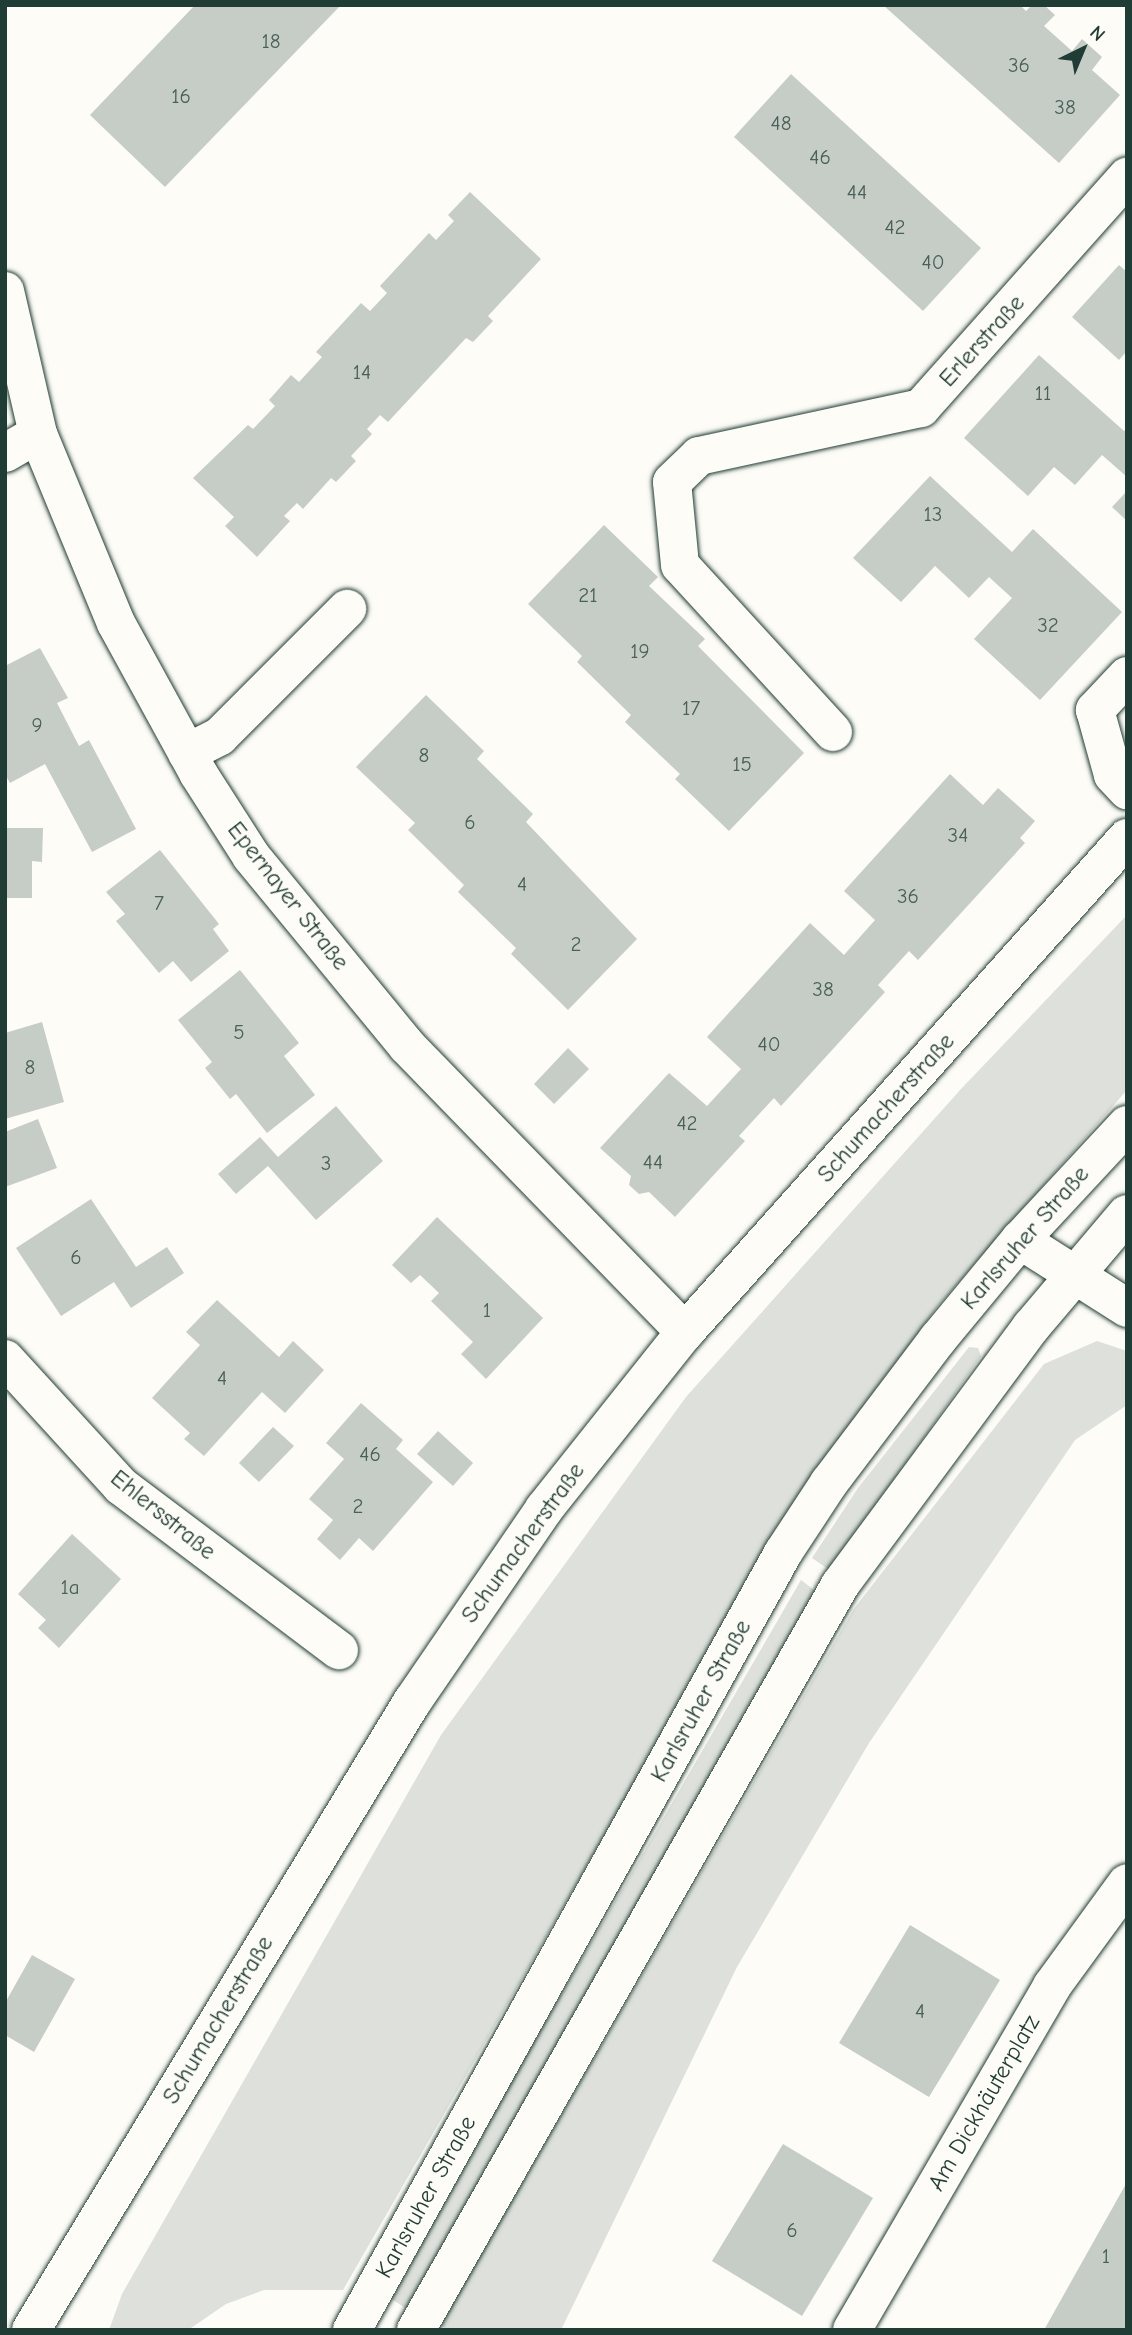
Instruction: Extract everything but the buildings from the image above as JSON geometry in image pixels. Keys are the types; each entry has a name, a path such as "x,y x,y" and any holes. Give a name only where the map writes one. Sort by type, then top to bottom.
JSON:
{"street":[{"name":"Erlerstraße","path":"833,732 680,565 672,482 699,456 921,408 1127,177"},
{"name":"Epernayer Straße","path":"5,291 38,434 116,623 187,753 251,856 407,1046 685,1332"},
{"path":"5,453 38,434"},
{"path":"187,753 220,736 347,609"},
{"path":"1127,676 1095,710 1113,775 1127,790"},
{"name":"Schumacherstraße","path":"31,2330 412,1702 544,1509 685,1332 1127,838"},
{"name":"Karlsruher Straße","path":"352,2330 783,1553 829,1483 930,1350 1020,1240 1127,1125"},
{"path":"416,2330 840,1585 1074,1274 1127,1214"},
{"path":"1020,1240 1127,1308"},
{"name":"Ehlersstraße","path":"5,1359 121,1486 339,1650"},
{"name":"Am Dickhäuterplatz","path":"852,2330 1052,1986 1127,1883"}],"shaded area":[{"path":"1127,915 1127,1090 936,1308 788,1515 343,2290 264,2290 226,2304 188,2330 109,2330 122,2294 441,1735 686,1397 961,1089"},
{"path":"1097,1341 1127,1351 1127,1405 1075,1440 869,1743 737,1967 561,2330 446,2330 441,2324 853,1610 1044,1364"},
{"path":"969,1347 978,1348 981,1356 831,1571 812,1558 858,1488"},
{"path":"801,1580 818,1593 410,2311 387,2296"}]}
